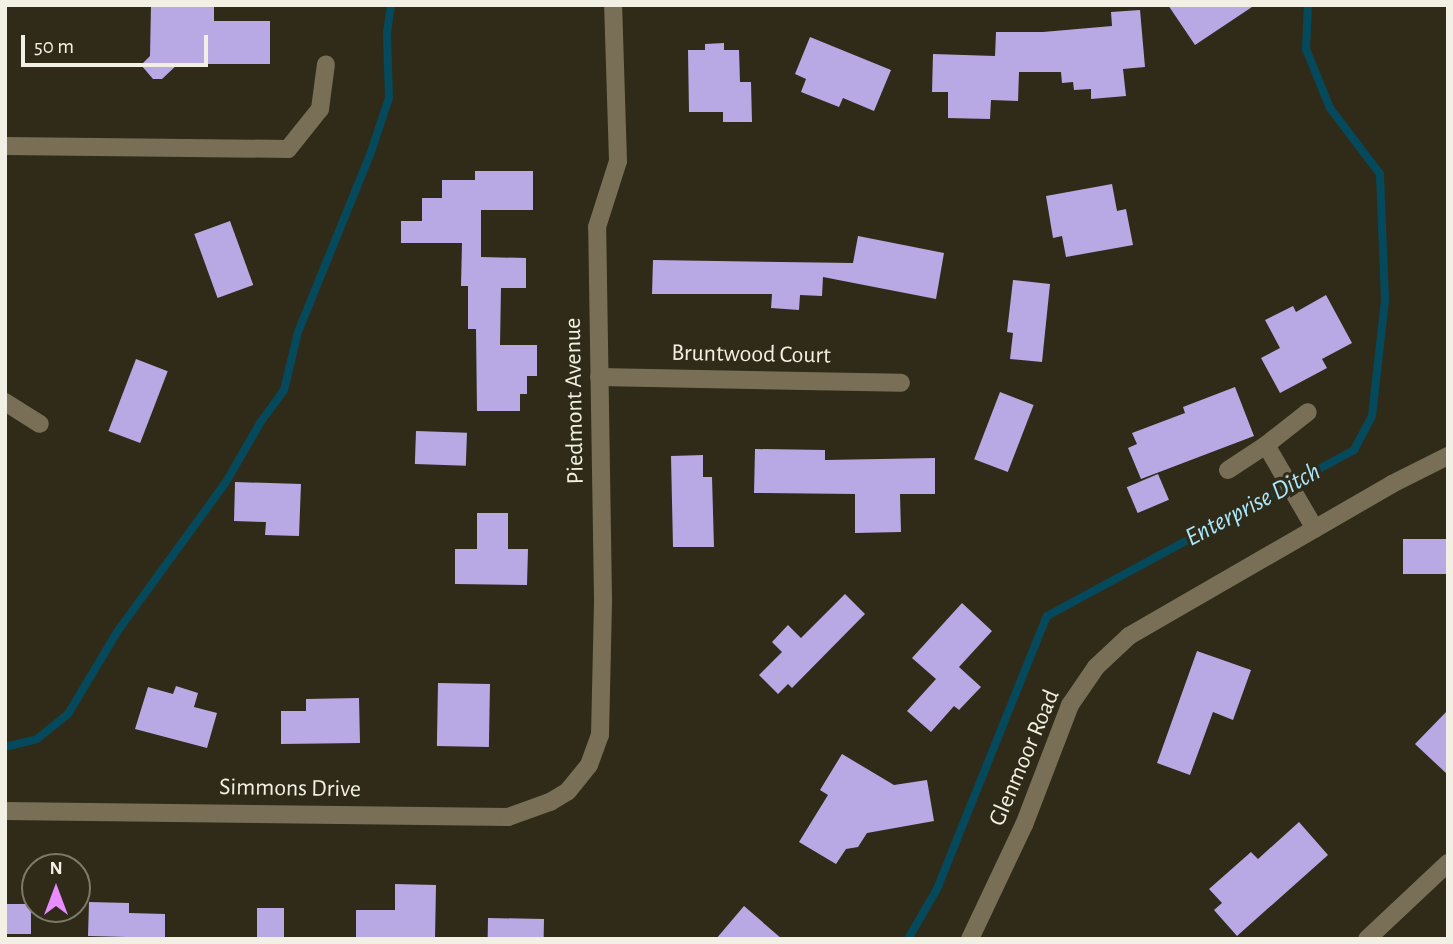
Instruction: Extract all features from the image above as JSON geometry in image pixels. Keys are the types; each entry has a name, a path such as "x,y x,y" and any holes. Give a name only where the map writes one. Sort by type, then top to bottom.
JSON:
{"street":[{"name":"Piedmont Avenue","path":"568,791 589,765 600,735 603,598 597,227 618,161 613,5"},
{"path":"5,146 288,149 320,108 326,64"},
{"name":"Bruntwood Court","path":"599,377 901,383"},
{"path":"5,402 40,424"},
{"path":"1228,470 1266,446 1308,412"},
{"path":"1266,446 1315,529"},
{"name":"Glenmoor Road","path":"970,939 1024,825 1070,705 1096,667 1129,636 1448,456"},
{"name":"Simmons Drive","path":"5,811 508,817 550,802 568,791"},
{"path":"1367,939 1448,863"}],"building":[{"path":"151,5 214,5 214,21 270,21 270,64 178,64 162,79 153,79 141,65 150,56"},
{"path":"1168,5 1255,5 1195,45"},
{"path":"1140,10 1145,67 1123,69 1126,96 1091,99 1091,89 1074,90 1073,82 1062,83 1061,72 1019,72 1018,101 991,100 990,119 948,118 948,92 932,92 933,54 995,56 996,32 1043,32 1112,26 1111,12"},
{"path":"810,37 891,70 874,111 843,98 839,107 801,92 806,79 795,74"},
{"path":"724,43 724,50 739,50 740,82 751,82 752,122 723,122 723,112 689,112 688,50 705,50 705,44"},
{"path":"475,171 533,171 533,210 481,210 481,257 526,258 526,288 501,288 500,345 537,345 537,376 527,376 527,394 520,394 520,411 477,411 476,329 468,329 468,286 461,286 462,243 401,243 401,221 422,221 422,198 442,198 442,180 475,180"},
{"path":"1112,184 1117,211 1126,209 1133,245 1066,257 1062,236 1053,238 1046,196"},
{"path":"230,221 253,285 218,298 194,234"},
{"path":"858,236 944,253 936,299 823,277 822,296 800,295 799,310 771,308 772,294 652,294 653,260 853,263"},
{"path":"1013,280 1050,284 1042,362 1010,359 1013,333 1007,332"},
{"path":"1326,295 1352,343 1322,359 1327,368 1280,393 1261,358 1280,348 1265,320 1293,306 1296,312"},
{"path":"136,359 168,371 140,443 108,431"},
{"path":"1235,387 1254,436 1141,479 1128,448 1137,444 1132,433 1185,413 1183,407"},
{"path":"1000,392 1034,405 1008,472 974,459"},
{"path":"416,431 467,433 466,466 415,464"},
{"path":"755,449 825,450 825,460 935,458 935,494 900,494 901,532 855,533 855,494 754,493"},
{"path":"703,455 703,477 712,477 714,547 673,547 671,456"},
{"path":"1158,474 1169,500 1138,513 1127,487"},
{"path":"235,482 301,484 299,536 265,535 266,522 234,521"},
{"path":"477,513 508,513 508,549 528,549 527,585 455,584 455,549 477,549"},
{"path":"1403,539 1448,539 1448,574 1403,574"},
{"path":"845,594 865,614 792,688 788,684 778,694 759,675 782,652 772,642 788,625 801,638"},
{"path":"962,603 992,631 959,667 981,687 959,710 954,706 931,732 907,711 936,679 912,658"},
{"path":"1197,651 1251,670 1233,720 1213,712 1190,775 1157,763"},
{"path":"438,683 490,684 489,747 437,746"},
{"path":"176,686 198,693 194,707 217,713 207,748 135,729 148,687 173,694"},
{"path":"359,698 360,743 281,744 281,711 306,711 306,699"},
{"path":"1448,710 1448,775 1415,744"},
{"path":"842,754 894,785 927,780 934,821 867,833 858,847 846,849 836,864 799,842 828,795 820,790"},
{"path":"1299,822 1328,855 1237,936 1214,910 1222,903 1209,889 1251,852 1258,859"},
{"path":"395,884 436,885 435,939 356,939 356,910 395,910"},
{"path":"91,902 129,903 129,913 165,914 165,938 88,936"},
{"path":"5,904 21,904 21,923 31,923 31,934 5,934"},
{"path":"744,906 782,939 716,939"},
{"path":"257,908 284,908 284,939 257,939"},
{"path":"488,918 544,919 544,939 488,939"}],"waterway":[{"path":"5,747 37,739 68,714 117,632 226,482 260,423 284,390 298,332 370,155 389,98 387,33 391,5"},
{"name":"Enterprise Ditch","path":"908,939 937,889 1047,616 1354,450 1372,416 1385,300 1380,174 1330,108 1306,49 1308,5"}]}
